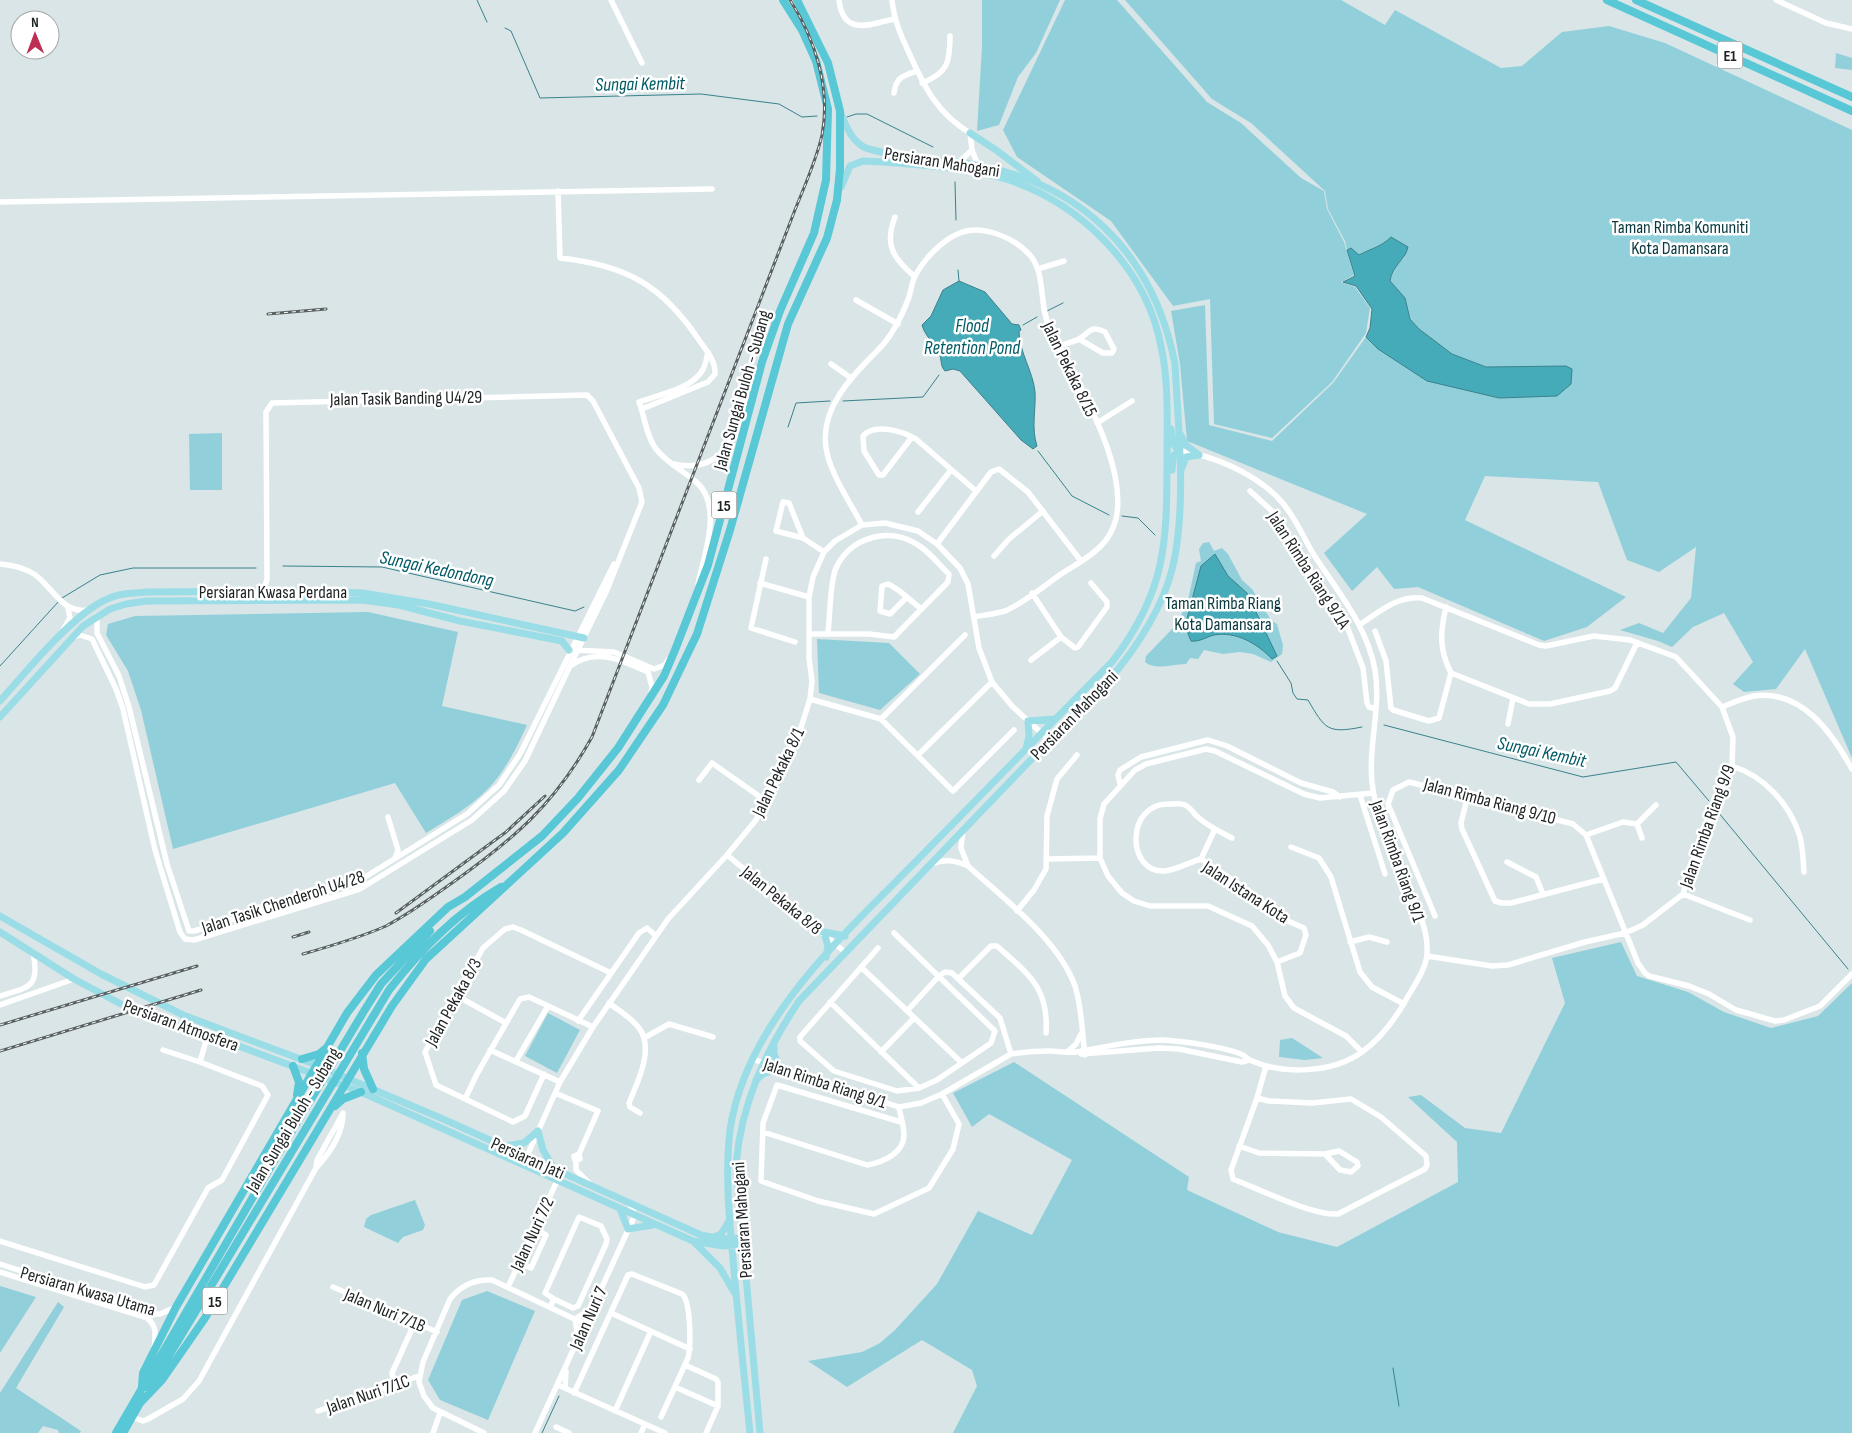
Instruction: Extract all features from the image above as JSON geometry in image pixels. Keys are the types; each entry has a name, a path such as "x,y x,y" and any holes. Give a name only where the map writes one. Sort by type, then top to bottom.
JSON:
{"highway":[{"name":"Jalan Sungai Buloh - Subang","path":"124,1433 160,1364 271,1166 381,984 465,897 542,836 578,798 618,748 650,698 675,650 708,565 762,362 780,311 814,233 826,180 828,109 816,60 802,30 783,0"},
{"name":"Jalan Sungai Buloh - Subang","path":"140,1403 162,1380 205,1318 332,1109 362,1053 392,1006 426,959 489,904 507,883 563,833 619,770 663,704 682,669 709,599 788,324 826,238 837,200 840,169 840,111 828,63 797,0"},
{"name":"E1","path":"1607,0 1852,111"},
{"name":"E1","path":"1636,0 1852,97"},
{"name":"Jalan Sungai Buloh - Subang","path":"116,1433 142,1386 160,1364 390,990 415,957 434,938 478,900 507,883"},
{"name":"Jalan Sungai Buloh - Subang","path":"142,1386 143,1373 176,1307 347,1014 376,975 448,907 465,897"},
{"path":"302,1059 319,1054 330,1043 335,1052 342,1056 351,1057 362,1053 364,1069 373,1089"},
{"path":"293,1066 299,1082 295,1104"},
{"path":"302,1092 318,1092 323,1097 326,1102 326,1119"},
{"name":"Jalan Sungai Buloh - Subang","path":"332,1109 343,1100 361,1092"}],"main road":[{"name":"Persiaran Mahogani","path":"760,1433 736,1165 738,1147 755,1081 762,1063 799,1001 1119,668 1137,645 1156,612 1175,557 1179,519 1178,426 1175,364 1171,342 1159,304 1150,287 1126,251 1107,228 1074,203 1043,186 977,165 868,149 853,138 840,111"},
{"path":"970,134 996,150 1043,186"},
{"name":"Persiaran Mahogani","path":"750,1433 736,1297 728,1168 731,1129 737,1099 752,1059 764,1035 790,996 845,936 1112,662 1129,640 1148,605 1159,572 1163,556 1167,518 1167,406 1164,364 1155,324 1142,291 1101,236 1061,206 1027,187 985,174 863,160 850,166 845,173 837,200"},
{"path":"1167,406 1171,416 1173,444 1179,451 1172,461 1171,506 1167,518"},
{"path":"1178,426 1183,442 1199,455"},
{"path":"1179,478 1184,460 1190,456 1199,455"},
{"name":"Persiaran Kwasa Perdana","path":"0,701 59,636 106,599 124,594 147,592 254,593 318,591 398,598 568,636 582,637"},
{"name":"Persiaran Kwasa Perdana","path":"0,717 83,626 98,615 126,604 146,600 362,600 399,605 562,641 573,650"},
{"path":"1025,750 1029,736 1028,721 1056,718"},
{"name":"Persiaran Atmosfera","path":"0,916 101,974 183,1015 317,1065"},
{"name":"Persiaran Atmosfera","path":"0,932 74,979 136,1012 312,1074 346,1082"},
{"path":"822,933 845,936"},
{"path":"822,933 828,946 826,957"},
{"path":"755,1081 763,1074 780,1068 774,1054 774,1041"},
{"name":"Persiaran Jati","path":"317,1065 361,1092 693,1241 742,1241"},
{"name":"Persiaran Jati","path":"346,1082 373,1089 701,1235 732,1242"},
{"path":"501,1146 519,1145 538,1131 543,1150 554,1170"},
{"path":"620,1209 628,1229 656,1225"},
{"path":"712,1238 724,1231 730,1220"},
{"path":"693,1241 720,1268 736,1297"}],"street":[{"path":"611,0 642,63"},
{"path":"839,0 843,14 853,25 862,26 894,20"},
{"path":"892,0 894,20 922,83 942,111 970,134 972,150 977,165 985,174"},
{"path":"1776,0 1826,23 1852,29"},
{"path":"922,83 938,76 947,65 950,56 950,36"},
{"path":"894,93 895,84 899,78 917,71"},
{"path":"958,162 972,150"},
{"path":"0,202 712,189"},
{"path":"558,191 560,258 605,265 633,276 649,286 678,311 708,352 715,370 712,379 642,409"},
{"path":"895,217 890,238 891,247 901,265 915,277"},
{"path":"862,525 826,452 830,414 851,378 882,346 898,324 915,277 930,256 946,241 959,233 971,230 993,233 1017,244 1026,252 1038,268 1064,261"},
{"name":"Jalan Pekaka 8/15","path":"974,617 1006,610 1081,561 1105,542 1116,519 1116,479 1105,439 1044,319 1038,268"},
{"path":"856,300 898,324"},
{"path":"1058,346 1079,339 1089,330 1105,332 1113,346 1112,353 1103,353 1079,339"},
{"path":"693,604 708,532 710,511 701,487 671,464 656,449 650,439 639,402 681,386 696,378 703,370 708,352"},
{"path":"671,464 680,466 705,464 722,454 734,439 762,362"},
{"path":"831,364 851,378"},
{"name":"Jalan Tasik Banding U4/29","path":"267,579 266,412 269,405 276,401 587,395 593,401 639,488 642,502 639,513 582,637 573,650"},
{"path":"1097,423 1132,401"},
{"path":"912,437 882,475 876,472 864,451 863,436 873,430 898,431 912,437 976,491"},
{"path":"1179,451 1199,455"},
{"name":"Jalan Rimba Riang 9/1","path":"752,1059 899,1106 921,1103 942,1094 1011,1054 1028,1052 1084,1052 1098,1048 1158,1040 1215,1048 1243,1055 1249,1060 1266,1066 1319,1069 1346,1061 1362,1052 1386,1030 1404,1004 1430,956 1420,915 1381,821 1373,793 1372,760 1376,709 1374,667 1360,625 1350,606 1313,554 1279,499 1235,468 1199,455"},
{"path":"937,544 991,472 999,469 1028,492 1081,561"},
{"path":"918,512 951,470"},
{"name":"Jalan Rimba Riang 9/1A","path":"1250,491 1270,508 1345,621 1363,668 1368,706 1376,709"},
{"path":"803,538 789,503 783,502 776,531 803,538 824,552"},
{"path":"994,556 1009,539 1043,511"},
{"name":"Jalan Pekaka 8/1","path":"523,1165 560,1082 593,1027 656,935 756,820 797,740 810,699 812,681 809,658 810,597 815,571 824,552 835,541 862,525 872,523 898,525 918,531 937,544 963,572 968,584 979,648 992,682 1012,706 1049,740"},
{"path":"1292,539 1302,534"},
{"path":"810,634 828,633 894,638 948,582 949,574 920,546 912,541 882,535 860,541 845,553 835,569 828,633"},
{"path":"766,559 750,626 752,630 795,642"},
{"path":"0,564 22,568 44,582 68,608 79,612 90,610"},
{"path":"254,593 262,589 267,579 278,592"},
{"path":"760,583 810,597"},
{"path":"1032,593 1061,637 1071,647 1078,647 1106,608 1107,602 1091,583"},
{"path":"907,597 890,614 880,611 882,586 884,585 896,588 907,597 921,609"},
{"name":"Jalan Rimba Riang 9/9","path":"1360,625 1401,598 1422,598 1539,645 1546,646 1594,636 1617,637 1638,643 1676,657 1722,707 1732,737 1732,766 1702,831 1683,894 1643,925 1625,934 1584,942 1508,965 1492,966 1430,956"},
{"path":"1446,607 1440,637 1446,663 1451,673 1529,704 1550,704 1610,691 1619,684 1638,643"},
{"path":"59,636 70,618 68,608"},
{"path":"71,639 80,636 92,639 116,689 155,850 180,932 185,939 189,931 186,928 163,848 129,707 119,676 96,633 95,625 98,615"},
{"path":"1375,631 1386,662 1390,708 1393,710 1429,721 1439,718 1451,673"},
{"path":"881,719 965,635"},
{"path":"1031,660 1061,637"},
{"path":"573,650 614,652 654,669 665,665 675,650"},
{"path":"573,650 589,657 613,658 648,672 652,686 650,698"},
{"name":"Jalan Tasik Chenderoh U4/28","path":"185,939 194,940 360,889 472,820 504,791 525,761 570,666 573,650"},
{"name":"Jalan Tasik Chenderoh U4/28","path":"189,931 194,932 350,885 467,814 500,785 520,754 573,650"},
{"path":"570,666 589,657"},
{"path":"918,755 992,682"},
{"path":"1722,707 1756,696 1783,698 1797,703 1828,730 1852,769"},
{"path":"1508,724 1513,698"},
{"path":"810,699 881,719 953,791 1014,730"},
{"path":"1120,784 1118,775 1120,770 1141,757 1208,740 1227,746 1301,783 1333,792 1340,796"},
{"path":"1362,1052 1346,1036 1294,1008 1284,996 1277,962 1268,945 1252,926 1208,906 1150,906 1134,901 1122,893 1108,876 1100,858 1100,819 1104,804 1120,784 1135,770 1146,764 1206,749 1215,751 1304,794 1320,798 1373,793"},
{"path":"1017,911 1041,880 1047,859 1046,816 1057,779 1078,755"},
{"path":"700,780 712,763 766,801"},
{"path":"1732,766 1753,774 1778,796 1800,838 1804,872"},
{"name":"Jalan Rimba Riang 9/10","path":"1435,916 1405,849 1388,799 1392,790 1409,782 1569,822 1586,835"},
{"path":"1360,794 1385,874"},
{"path":"1468,796 1461,823 1462,829 1492,897 1502,903 1603,879"},
{"name":"Jalan Istana Kota","path":"1232,838 1199,818 1185,804 1162,803 1151,809 1139,821 1135,832 1140,857 1150,867 1164,871 1201,859 1248,890 1281,918 1304,928 1306,935 1300,953 1277,962"},
{"path":"1636,824 1656,805"},
{"path":"388,817 398,850 393,860"},
{"path":"1636,824 1623,822 1586,835 1625,934 1645,973 1689,986 1736,1010 1770,1020 1784,1020 1820,1006 1852,974"},
{"path":"1636,824 1642,838"},
{"path":"964,829 961,848 968,866"},
{"path":"1201,859 1216,829"},
{"path":"1291,847 1318,858 1331,877 1360,972 1372,987 1404,1004"},
{"path":"155,850 163,848"},
{"path":"398,850 408,851"},
{"name":"Jalan Pekaka 8/8","path":"727,855 845,952"},
{"path":"1047,859 1100,858"},
{"path":"930,864 949,860 968,866 1017,911 1053,948 1068,970 1078,998 1084,1052 1159,1048 1242,1062 1249,1060"},
{"path":"1507,862 1536,877 1543,894"},
{"path":"1683,894 1750,920"},
{"name":"Jalan Pekaka 8/3","path":"544,1074 525,1116 520,1121 514,1122 436,1085 425,1052 483,948 505,929 513,927 611,973"},
{"path":"578,1021 642,929 647,928 656,935"},
{"path":"878,948 800,1037 800,1041 834,1071 897,1091 919,1088 937,1080 991,1043 995,1030 894,933"},
{"path":"1350,942 1369,937 1387,942"},
{"path":"958,979 991,946 997,946 1035,982 1046,1009 1046,1033"},
{"path":"0,996 23,990 34,982 36,976 33,952"},
{"path":"861,967 962,1063"},
{"path":"907,1011 939,976 945,972 952,973 1000,1018 1011,1054"},
{"path":"0,1004 74,979"},
{"path":"457,996 506,1023"},
{"path":"465,1099 490,1050 520,999 529,997 593,1027"},
{"path":"830,1002 919,1088"},
{"path":"609,1003 632,1021 640,1029 644,1038 642,1069 629,1103 630,1107 640,1113"},
{"path":"516,1061 548,1006"},
{"path":"881,1052 914,1018"},
{"path":"644,1038 670,1024 713,1037"},
{"path":"1082,1035 1091,1045 1098,1048"},
{"path":"1067,1052 1082,1035"},
{"path":"200,1062 207,1037"},
{"path":"1213,1056 1215,1048"},
{"path":"0,1241 145,1287 154,1285 208,1188 222,1180 227,1172 268,1095 262,1086 163,1050"},
{"path":"490,1050 560,1082"},
{"path":"1257,1098 1269,1101 1312,1103 1351,1099 1381,1117 1426,1156 1427,1165 1425,1169 1346,1212 1329,1215 1233,1179 1231,1170 1257,1098 1266,1066"},
{"path":"901,1122 777,1086 763,1123 761,1181 818,1201 874,1214 929,1188 953,1149 959,1124 942,1094"},
{"path":"555,1093 598,1112 579,1154 581,1158 576,1161 575,1166 577,1173 594,1188"},
{"path":"763,1132 867,1165 896,1154 904,1136 899,1106"},
{"path":"132,1417 143,1421 148,1420 183,1399 191,1391 316,1168 325,1158 343,1127 343,1113 316,1160 316,1168"},
{"path":"1239,1146 1259,1153 1325,1154 1339,1151 1356,1162 1358,1166 1351,1172 1340,1170 1325,1154"},
{"name":"Jalan Nuri 7/2","path":"508,1287 557,1181"},
{"path":"630,1204 635,1215"},
{"name":"Jalan Nuri 7","path":"535,1433 635,1215"},
{"path":"582,1216 601,1226 607,1239 578,1306 575,1308 554,1299 545,1293 582,1216"},
{"path":"519,1262 531,1268 546,1234 534,1229"},
{"name":"Persiaran Kwasa Utama","path":"0,1264 154,1314 160,1314 176,1307"},
{"name":"Persiaran Kwasa Utama","path":"0,1272 147,1318 152,1322 156,1331 154,1351"},
{"path":"574,1393 628,1275 632,1274 685,1297 690,1349 685,1365 661,1417"},
{"path":"484,1433 440,1413 424,1396 419,1376 450,1299 456,1291 479,1280 492,1280 585,1324"},
{"name":"Jalan Nuri 7/1B","path":"333,1287 436,1332"},
{"path":"550,1307 554,1299"},
{"path":"575,1319 593,1308"},
{"path":"611,1313 690,1349"},
{"path":"575,1319 578,1341"},
{"path":"394,1385 392,1374 414,1322"},
{"path":"615,1411 651,1332"},
{"path":"552,1398 565,1388 567,1365"},
{"path":"685,1365 716,1378 718,1406 706,1433"},
{"name":"Jalan Nuri 7/1C","path":"318,1411 419,1376"},
{"path":"558,1385 665,1433"},
{"path":"675,1387 718,1406"},
{"path":"433,1433 440,1413"},
{"path":"641,1433 644,1424"},
{"path":"556,1427 569,1433"}],"green space":[{"path":"982,0 1060,0 1036,53 1018,77 999,125 977,131 982,47"},
{"path":"1065,0 1117,0 1207,102 1241,123 1301,178 1324,191 1327,209 1344,242 1354,275 1341,282 1355,287 1370,308 1366,333 1332,382 1272,438 1214,424 1210,299 1173,306 1111,221 1017,157 1003,130"},
{"name":"Taman Rimba Komuniti Kota Damansara","path":"1125,0 1341,0 1385,25 1395,10 1501,68 1522,66 1562,32 1609,26 1665,43 1852,130 1852,758 1805,649 1776,689 1744,692 1733,684 1753,662 1724,613 1693,627 1672,647 1620,630 1639,623 1663,633 1691,598 1696,547 1659,572 1627,560 1598,482 1485,476 1465,520 1626,597 1587,627 1544,641 1418,587 1394,589 1377,567 1352,591 1324,553 1367,514 1187,441 1180,364 1171,311 1205,305 1209,425 1272,441 1333,383 1366,337 1378,349 1557,396 1571,384 1510,368 1486,367 1452,354 1419,329 1410,318 1405,298 1390,281 1392,270 1405,257 1399,242 1391,237 1380,245 1359,255 1351,248 1347,250 1345,241 1328,209 1325,191 1251,123 1212,99"},
{"path":"1836,53 1852,58 1852,70 1835,68"},
{"path":"222,433 222,490 190,490 189,434"},
{"name":"Taman Rimba Riang Kota Damansara","path":"1209,542 1214,551 1222,548 1228,554 1242,580 1252,589 1271,620 1277,624 1283,645 1282,654 1271,662 1253,654 1240,652 1223,654 1204,650 1198,659 1190,658 1186,664 1159,667 1149,665 1145,662 1146,656 1177,624 1188,600 1196,563 1201,561 1199,549 1203,543"},
{"path":"368,612 458,632 442,706 527,725 498,777 487,790 462,811 426,833 395,783 173,849 141,710 128,671 106,635 108,624 135,616"},
{"path":"817,639 889,643 920,674 880,710 819,693"},
{"path":"1621,942 1637,976 1688,992 1724,1012 1771,1028 1818,1016 1852,983 1852,1433 953,1433 977,1386 972,1370 922,1340 847,1387 808,1361 862,1352 880,1343 895,1330 937,1284 978,1211 1032,1235 1072,1160 989,1114 972,1127 953,1093 1014,1062 1189,1177 1187,1190 1278,1232 1337,1247 1458,1182 1457,1142 1408,1097 1421,1095 1465,1128 1501,1133 1565,1003 1552,958"},
{"path":"548,1013 580,1030 557,1073 525,1056"},
{"path":"1292,1038 1323,1058 1305,1060 1279,1057 1280,1040"},
{"path":"415,1200 425,1225 423,1230 403,1237 398,1243 364,1227 366,1219 371,1215"},
{"path":"0,1286 36,1297 0,1353"},
{"path":"487,1291 535,1311 488,1420 440,1400 428,1380 462,1300"},
{"path":"58,1302 64,1307 16,1388 81,1431 80,1433 59,1433 58,1430 43,1426 38,1433 0,1433 0,1393"}],"water":[{"path":"1391,237 1408,247 1393,271 1390,281 1405,298 1410,319 1419,329 1452,354 1486,367 1566,366 1572,369 1571,384 1557,396 1499,398 1427,381 1378,349 1366,337 1370,328 1372,309 1356,286 1343,282 1355,276 1347,250 1351,248 1359,255 1380,245"},
{"name":"Flood Retention Pond","path":"959,281 985,292 1012,324 1019,325 1021,330 1019,331 1021,346 1035,392 1034,426 1037,446 1033,449 1021,440 960,371 953,369 945,371 942,367 939,353 923,329 922,325 931,316 943,290"},
{"path":"1215,554 1228,576 1247,593 1277,656 1272,659 1260,648 1246,640 1230,635 1214,635 1191,641 1185,626 1201,566"}],"waterway":[{"name":"Sungai Kembit","path":"477,0 487,22"},
{"name":"Sungai Kembit","path":"505,28 511,31 540,98 701,94 779,104 802,117 817,116"},
{"name":"Sungai Kembit","path":"847,117 856,114 867,114 933,147"},
{"name":"Sungai Kembit","path":"955,182 956,220"},
{"name":"Sungai Kembit","path":"958,270 959,281"},
{"path":"1047,311 1063,303"},
{"path":"1023,325 1037,317"},
{"path":"843,401 923,397 939,375"},
{"path":"788,427 796,403 830,401"},
{"name":"Sungai Kembit","path":"1038,451 1072,496 1109,515"},
{"name":"Sungai Kembit","path":"1122,516 1138,518 1155,535"},
{"name":"Sungai Kedondong","path":"283,566 382,567 575,611 584,607"},
{"name":"Sungai Kedondong","path":"62,598 100,575 133,568 256,568"},
{"name":"Sungai Kedondong","path":"0,666 59,601"},
{"name":"Sungai Kembit","path":"1277,661 1291,683 1293,693 1297,699 1308,700 1323,723 1328,727 1341,730 1362,727"},
{"name":"Sungai Kembit","path":"1384,725 1583,777 1676,762 1709,801"},
{"name":"Sungai Kembit","path":"1718,812 1848,969"},
{"path":"1393,1368 1399,1406"},
{"path":"542,1433 559,1396"}],"railway":[{"path":"303,954 386,926 420,906 475,867 514,835 548,801 578,761 592,737 809,175 822,135 824,100 819,65 807,31 790,0"},
{"path":"268,314 326,309"},
{"path":"396,913 506,832 545,796"},
{"path":"293,937 309,932"},
{"path":"0,1025 197,966"},
{"path":"0,1051 201,990"}]}
